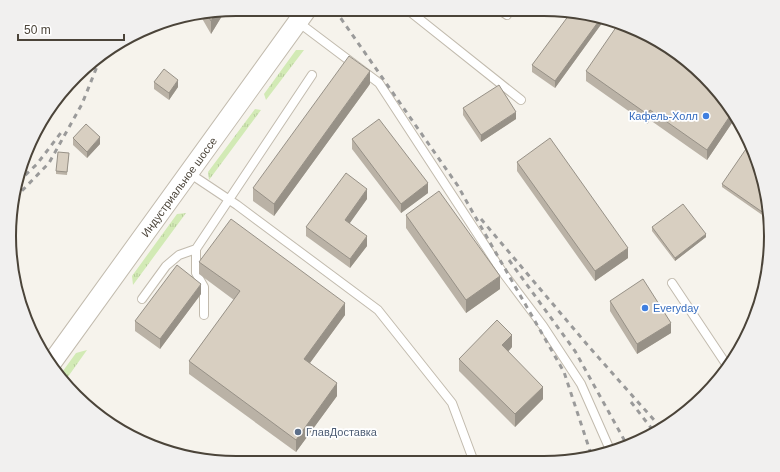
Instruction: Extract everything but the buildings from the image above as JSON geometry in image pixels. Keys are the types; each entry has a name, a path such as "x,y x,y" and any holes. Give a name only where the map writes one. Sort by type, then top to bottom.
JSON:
{"street":[{"name":"Индустриальное шоссе","path":"54,359 302,16"}],"lane":[{"path":"302,16 379,83 501,270 543,326 581,384 608,446"},
{"path":"416,16 521,100"},
{"path":"204,315 204,287 196,273 196,249 312,75"},
{"path":"189,173 229,199 378,310 452,403 472,456"},
{"path":"142,298 166,266 179,255 196,249"},
{"path":"672,283 724,362"}],"green space":[{"path":"296,50 304,50 266,100 264,94"},
{"path":"255,109 261,110 209,180 208,172"},
{"path":"186,213 133,285 132,276 177,214"},
{"path":"87,350 68,377 62,372 76,353"}],"railway":[{"path":"339,16 458,186 564,372 590,451"},
{"path":"20,193 49,163 82,104 98,65"},
{"path":"24,176 37,164 63,130"},
{"path":"481,219 590,348 658,424"},
{"path":"509,260 575,351 624,440"},
{"path":"631,402 651,428"}],"place":[{"name":"Кафель-Холл","path":"706,116"},
{"name":"Everyday","path":"645,308"},
{"name":"ГлавДоставка","path":"298,432"}]}
